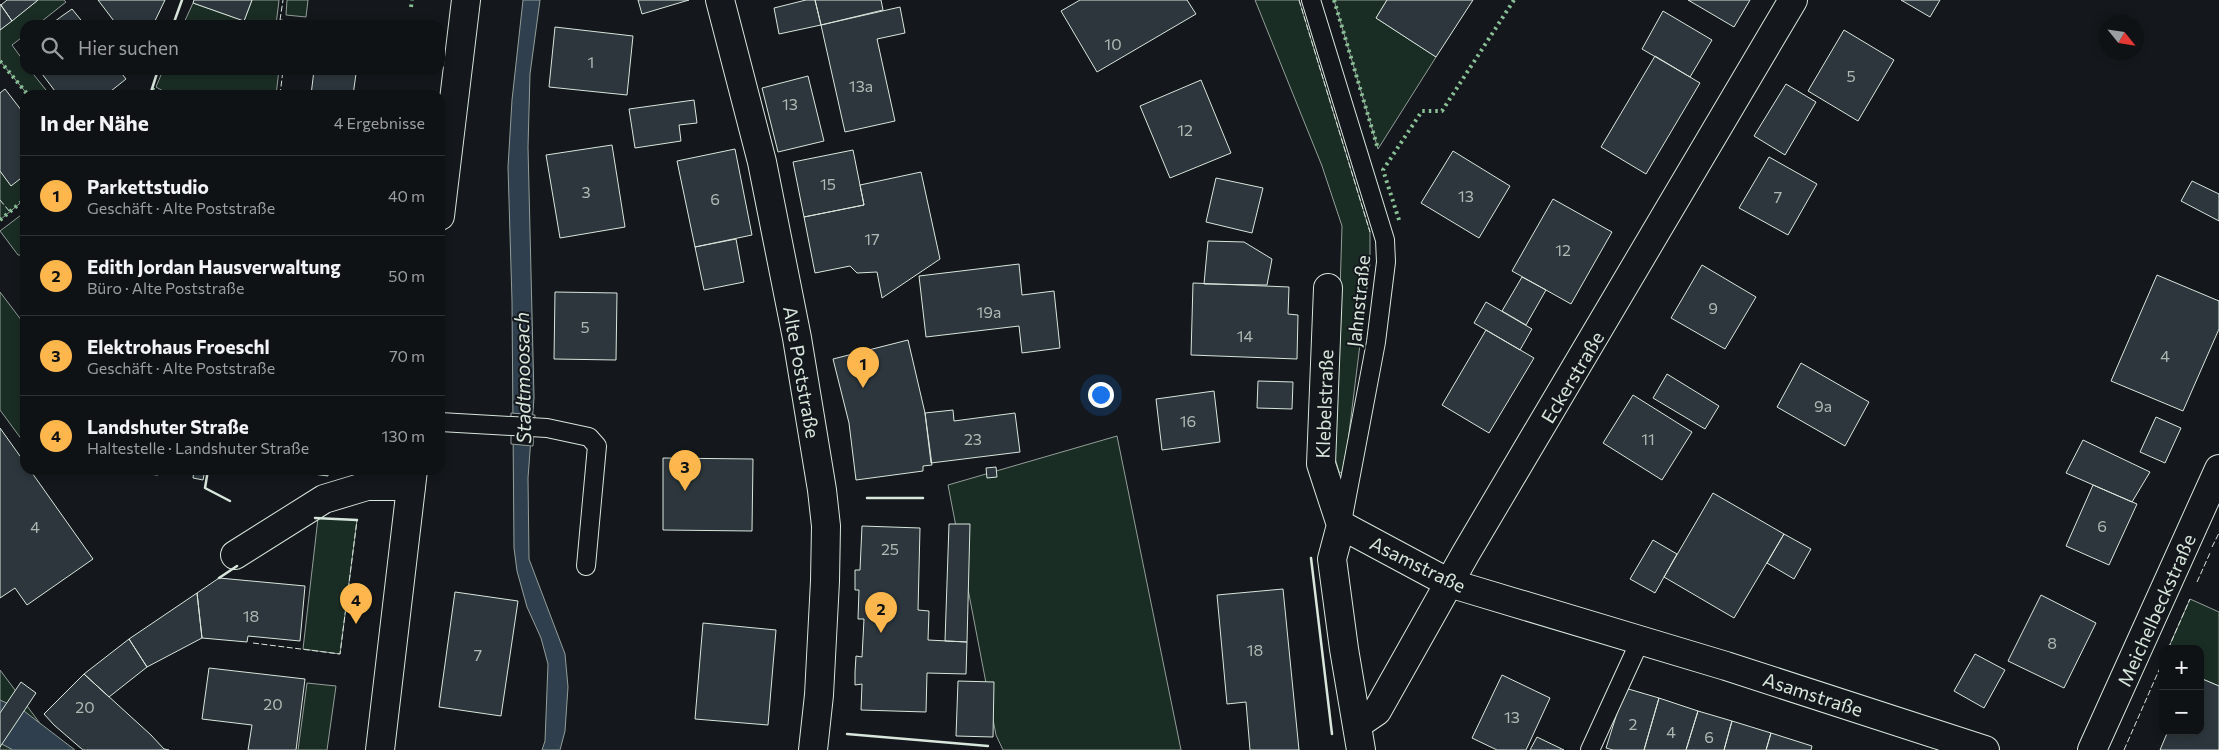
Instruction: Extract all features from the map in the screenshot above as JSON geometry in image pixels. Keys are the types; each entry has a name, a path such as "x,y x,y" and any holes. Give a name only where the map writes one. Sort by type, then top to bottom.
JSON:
{"street":[{"path":"445,174 466,0"},
{"name":"Alte Poststraße","path":"720,0 762,162 797,338 822,490 826,526 825,581 820,695 812,750"},
{"name":"Eckerstraße","path":"1359,737 1378,711 1449,583 1793,0"},
{"name":"Klebelstraße","path":"1328,288 1321,464 1341,525"},
{"name":"Meichelbeckstraße","path":"2092,750 2219,469"},
{"path":"235,555 324,499 367,486 412,478 380,750"},
{"path":"1341,525 1332,559 1344,649 1359,737"},
{"name":"Asamstraße","path":"1341,525 1449,583 1726,666 1985,750"}],"lane":[{"name":"Jahnstraße","path":"1311,0 1385,240 1386,262 1376,342 1341,525"},
{"path":"445,422 547,428 589,437 597,446 586,566"},
{"path":"1590,750 1640,641"}],"green space":[{"path":"38,0 64,0 66,2 43,20 20,20 20,39 12,45 20,56 20,75 34,75 46,90 24,90 0,61 0,30"},
{"path":"252,0 279,0 277,20 244,20"},
{"path":"287,0 308,0 306,17 286,15"},
{"path":"1255,0 1299,0 1370,232 1370,263 1344,474 1339,472 1335,458 1342,226 1322,166"},
{"path":"1334,0 1387,0 1376,18 1436,57 1378,149"},
{"path":"193,3 241,20 185,20"},
{"path":"161,75 278,75 277,90 161,90 156,87"},
{"path":"0,171 11,185 20,179 20,203 0,220"},
{"path":"20,216 20,255 18,255 0,231"},
{"path":"0,292 20,318 20,437 0,410"},
{"path":"1117,436 1181,750 1003,750 996,735 948,485"},
{"path":"318,518 357,520 340,654 303,649"},
{"path":"2190,599 2219,612 2219,686 2204,680 2204,645 2170,645"},
{"path":"0,670 60,750 0,750"},
{"path":"307,683 336,686 327,750 298,750"}],"water":[{"name":"Stadtmoosach","path":"523,0 540,0 530,74 528,147 534,398 528,478 529,559 565,654 568,687 565,731 560,750 542,750 545,741 548,664 541,638 527,607 517,571 514,548 512,301 508,167 512,100"},
{"path":"0,700 24,711 75,750 13,750 0,743"}],"pier":[{"path":"511,413 535,415 533,446 511,444"}],"building":[{"path":"7,0 38,0 12,21 1,5"},
{"path":"98,0 165,0 155,20 113,20"},
{"path":"194,0 252,0 244,20 193,3"},
{"path":"638,0 689,0 642,14"},
{"path":"806,0 815,0 821,25 779,34 774,8"},
{"path":"815,0 881,0 883,10 821,25"},
{"path":"1080,0 1187,0 1196,14 1097,72 1061,11"},
{"path":"1387,0 1473,0 1436,57 1376,18"},
{"path":"1688,0 1750,0 1734,27"},
{"path":"1901,0 1940,0 1930,17"},
{"path":"0,4 12,21 0,30"},
{"path":"900,7 905,33 877,39 895,121 845,132 821,25"},
{"path":"72,9 81,20 57,20"},
{"path":"1663,11 1712,40 1690,77 1642,49"},
{"path":"555,27 633,36 627,95 549,87"},
{"path":"1844,30 1894,60 1858,121 1808,91"},
{"path":"1655,56 1700,83 1646,174 1601,147"},
{"path":"43,75 123,75 126,79 112,90 54,90"},
{"path":"313,75 356,75 354,90 312,90"},
{"path":"808,76 824,141 778,152 762,88"},
{"path":"1201,80 1231,153 1170,178 1140,106"},
{"path":"1786,84 1816,102 1785,155 1754,136"},
{"path":"5,89 20,108 20,179 11,186 0,171 0,93"},
{"path":"694,100 697,123 679,125 681,141 635,148 629,109"},
{"path":"612,145 625,227 560,238 546,155"},
{"path":"735,149 752,235 695,247 677,161"},
{"path":"853,150 864,205 804,217 793,162"},
{"path":"1453,151 1510,186 1479,238 1421,203"},
{"path":"1769,157 1817,184 1788,235 1739,208"},
{"path":"921,172 940,259 882,298 877,272 857,273 850,266 815,273 804,217 864,205 860,185"},
{"path":"1216,178 1263,188 1252,233 1206,222"},
{"path":"2192,181 2219,194 2219,221 2181,201"},
{"path":"1553,199 1612,232 1571,304 1512,271"},
{"path":"736,239 744,282 704,290 695,247"},
{"path":"1208,241 1244,242 1272,259 1267,285 1204,284"},
{"path":"1019,264 1022,295 1054,291 1060,348 1022,353 1019,326 926,337 919,276"},
{"path":"1702,265 1756,297 1725,349 1671,318"},
{"path":"2157,275 2219,301 2219,329 2183,411 2111,381"},
{"path":"1522,277 1546,290 1526,325 1502,311"},
{"path":"1193,283 1289,287 1288,314 1298,315 1297,359 1191,355"},
{"path":"555,292 617,293 616,360 554,359"},
{"path":"1486,302 1532,329 1520,350 1474,323"},
{"path":"1486,330 1534,358 1489,433 1442,405"},
{"path":"908,340 925,413 932,465 923,466 923,471 856,480 849,423 833,359"},
{"path":"1801,363 1869,402 1845,446 1777,407"},
{"path":"1667,374 1719,406 1705,429 1653,398"},
{"path":"1258,381 1293,382 1292,409 1257,408"},
{"path":"1214,391 1220,442 1162,450 1156,399"},
{"path":"1633,395 1692,432 1662,480 1603,443"},
{"path":"953,410 954,421 1015,413 1020,452 931,463 925,413"},
{"path":"2156,417 2181,428 2165,463 2140,452"},
{"path":"0,428 20,456 20,475 34,475 93,559 27,605 15,588 0,598"},
{"path":"2083,440 2150,472 2132,502 2066,473"},
{"path":"663,458 753,459 752,531 663,530"},
{"path":"996,467 997,477 987,478 986,468"},
{"path":"193,475 204,475 203,480 193,478"},
{"path":"2093,485 2137,504 2109,565 2066,546"},
{"path":"1713,493 1784,534 1734,618 1664,577"},
{"path":"949,524 970,524 967,642 945,641"},
{"path":"862,526 920,528 918,610 929,611 928,640 967,642 966,674 927,673 926,712 861,710 862,684 855,685 855,672 856,656 862,657 864,619 858,619 859,590 855,590 855,570 860,570"},
{"path":"1784,534 1811,549 1794,579 1767,563"},
{"path":"1653,540 1677,554 1655,593 1630,579"},
{"path":"219,578 305,586 300,641 248,636 247,642 202,638 197,593"},
{"path":"1283,589 1299,750 1250,750 1246,702 1227,704 1217,595"},
{"path":"455,592 518,601 501,716 439,707"},
{"path":"197,593 202,638 147,667 129,639"},
{"path":"2041,595 2096,623 2064,688 2008,661"},
{"path":"703,623 776,630 768,725 695,719"},
{"path":"129,639 147,667 109,697 84,674"},
{"path":"1975,654 2005,670 1984,708 1954,691"},
{"path":"209,668 305,679 296,750 248,750 252,725 202,719"},
{"path":"84,674 164,749 169,750 83,750 54,725 44,714"},
{"path":"1502,675 1550,698 1526,750 1497,750 1472,738"},
{"path":"2204,680 2219,686 2219,750 2160,750 2166,735 2204,735"},
{"path":"958,681 994,682 993,737 956,736"},
{"path":"21,682 36,693 0,747 0,713"},
{"path":"1625,688 1659,698 1644,750 1613,750 1606,748"},
{"path":"1659,698 1698,711 1686,750 1644,750"},
{"path":"1698,711 1732,721 1724,750 1686,750"},
{"path":"1732,721 1771,733 1766,750 1724,750"},
{"path":"1771,733 1812,746 1811,750 1766,750"},
{"path":"1537,737 1564,750 1530,750"}],"hedge":[{"path":"411,7 412,0"},
{"path":"1334,0 1378,149"},
{"path":"1399,220 1383,170 1422,111 1442,111 1514,0"},
{"path":"0,61 24,90"},
{"path":"0,220 20,203"}],"fence":[{"path":"280,20 283,0"},
{"path":"1299,0 1370,232"},
{"path":"281,90 282,75"},
{"path":"0,200 10,212"},
{"path":"253,643 340,654 357,520"},
{"path":"2212,547 2219,533"},
{"path":"2197,582 2210,553"},
{"path":"2170,645 2190,599"},
{"path":"2124,750 2159,670"}],"wall":[{"path":"175,20 182,0"},
{"path":"152,90 156,75"},
{"path":"207,475 205,488 230,501"},
{"path":"867,498 923,498"},
{"path":"315,518 357,520"},
{"path":"1311,558 1332,734"},
{"path":"219,578 237,566"},
{"path":"847,734 988,746"}],"place":[{"name":"Parkettstudio","path":"863,388"},
{"name":"Elektrohaus Froeschl","path":"685,491"},
{"name":"Landshuter Straße","path":"356,624"},
{"name":"Edith Jordan Hausverwaltung","path":"881,633"}]}
